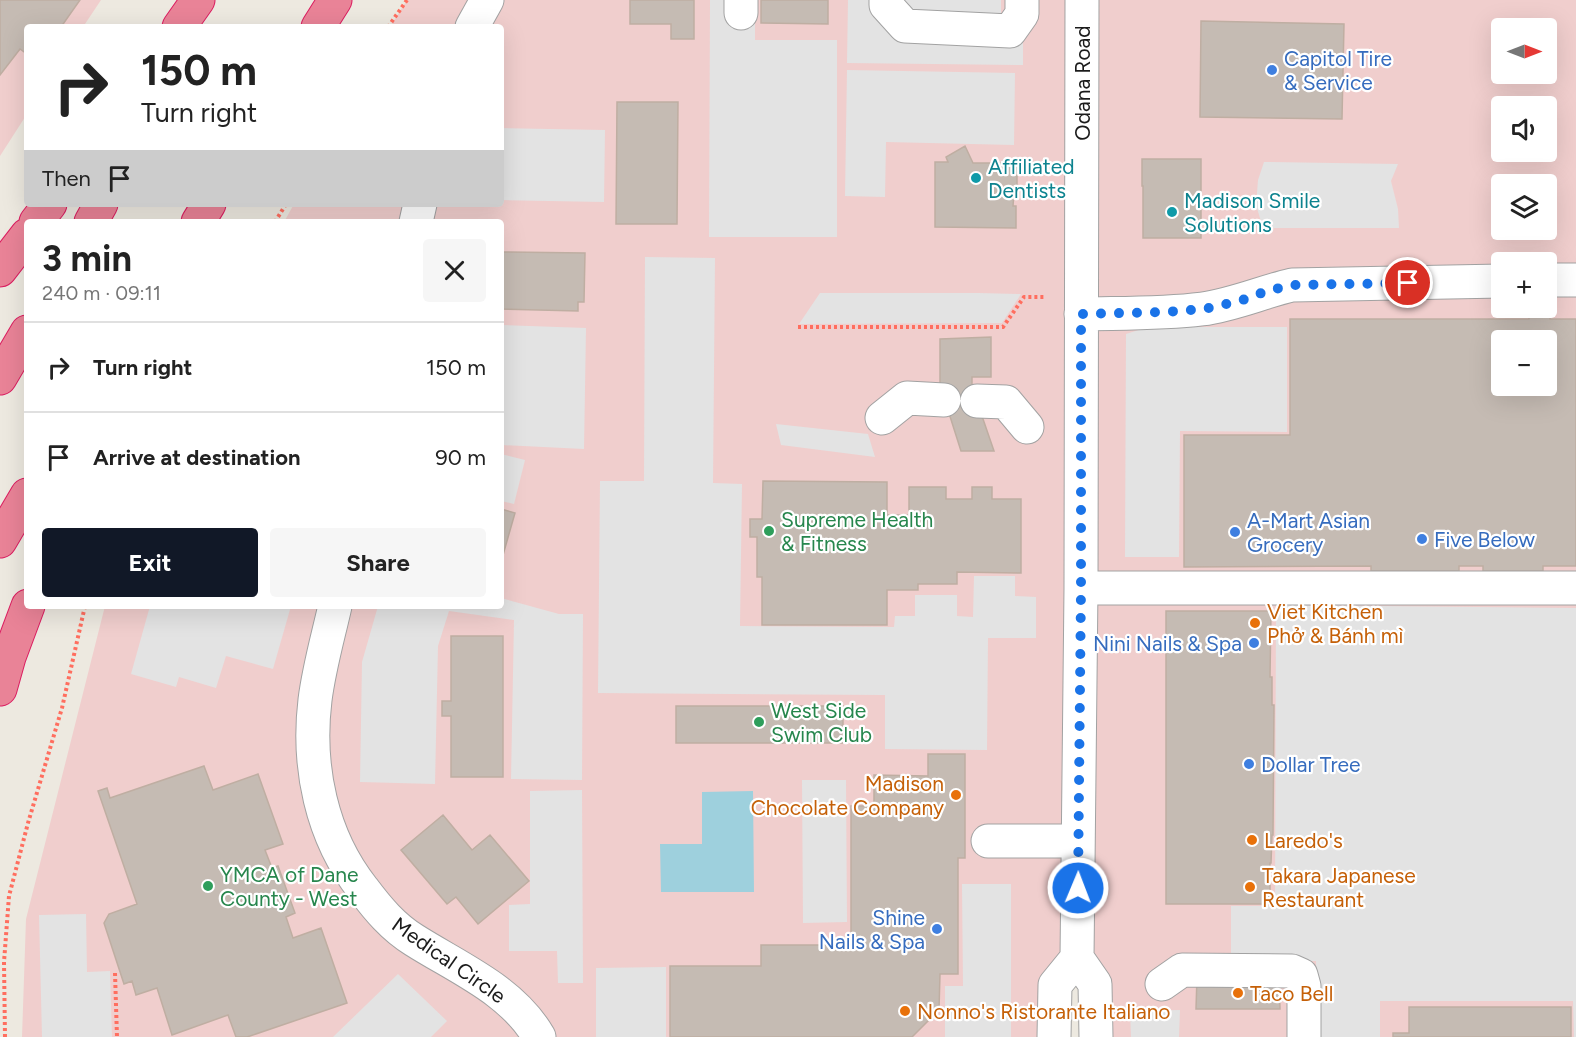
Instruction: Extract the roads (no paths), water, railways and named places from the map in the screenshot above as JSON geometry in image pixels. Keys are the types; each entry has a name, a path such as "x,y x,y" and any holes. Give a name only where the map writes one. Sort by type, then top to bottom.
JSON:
{"highway":[{"path":"181,24 198,0"},
{"path":"205,24 220,0"},
{"path":"320,24 335,0"},
{"path":"333,24 346,0"},
{"path":"38,219 48,207"},
{"path":"0,270 24,238"},
{"path":"0,378 24,337"},
{"path":"0,541 24,500"},
{"path":"0,689 27,609"}],"street":[{"path":"474,24 487,0"},
{"path":"886,0 886,5 905,26 1010,31 1022,14 1022,0"},
{"name":"Odana Road","path":"1077,958 1081,588 1082,0"},
{"path":"1557,280 1576,280"},
{"path":"1081,314 1204,309 1292,285 1491,281"},
{"path":"882,418 907,398 944,400"},
{"path":"976,401 1006,402 1027,427"},
{"path":"1081,588 1576,588"},
{"name":"Medical Circle","path":"334,609 315,700 313,745 315,778 322,807 337,847 356,880 396,927 459,966 509,1001 531,1023 539,1037"},
{"path":"988,841 1078,841"},
{"path":"1054,1037 1055,985 1077,958 1095,984 1096,1037"},
{"path":"1162,984 1182,970 1292,971 1301,975 1304,986 1304,1037"}],"water":[{"path":"753,791 754,892 661,892 660,844 702,844 702,792"}],"place":[{"name":"Capitol Tire & Service","path":"1272,70"},
{"name":"Affiliated Dentists","path":"976,178"},
{"name":"Madison Smile Solutions","path":"1172,212"},
{"name":"Supreme Health & Fitness","path":"769,531"},
{"name":"A-Mart Asian Grocery","path":"1235,532"},
{"name":"Five Below","path":"1422,539"},
{"name":"Viet Kitchen Phở & Bánh mì","path":"1255,623"},
{"name":"Nini Nails & Spa","path":"1254,643"},
{"name":"West Side Swim Club","path":"759,722"},
{"name":"Dollar Tree","path":"1249,764"},
{"name":"Madison Chocolate Company","path":"956,795"},
{"name":"Laredo's","path":"1252,840"},
{"name":"YMCA of Dane County - West","path":"208,886"},
{"name":"Takara Japanese Restaurant","path":"1250,887"},
{"name":"Shine Nails & Spa","path":"937,929"},
{"name":"Taco Bell","path":"1238,993"},
{"name":"Nonno's Ristorante Italiano","path":"905,1011"}]}
